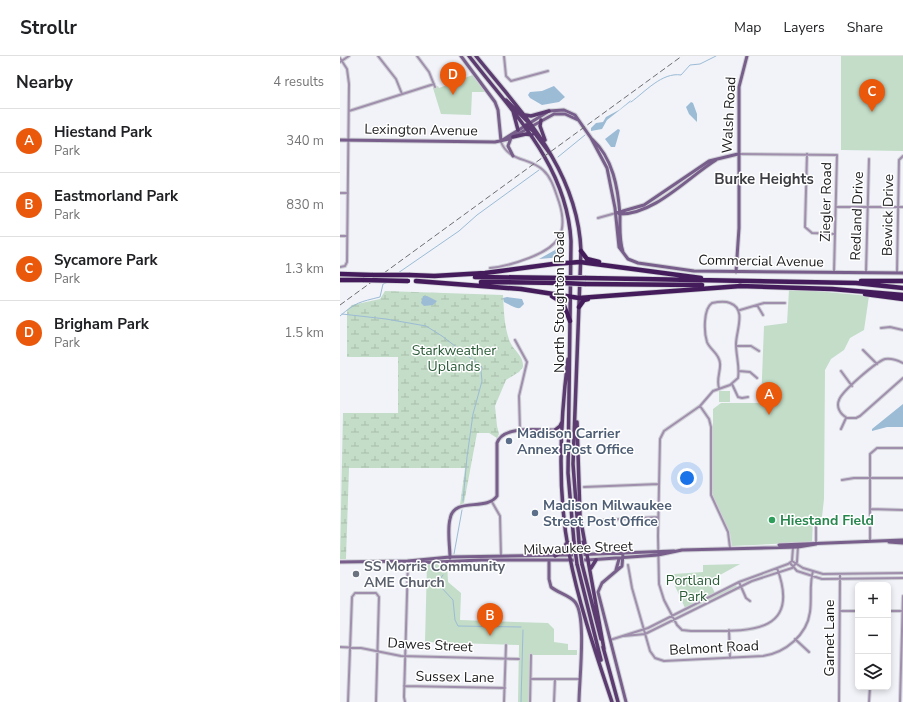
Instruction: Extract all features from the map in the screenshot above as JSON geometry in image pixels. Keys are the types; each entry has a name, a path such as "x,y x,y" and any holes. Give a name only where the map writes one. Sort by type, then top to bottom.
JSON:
{"highway":[{"path":"581,251 588,259 624,268"},
{"path":"434,276 492,273 540,265 580,262 701,278 749,281"},
{"path":"340,274 563,281"},
{"path":"340,280 822,282 856,283 903,288"},
{"path":"416,281 533,290 570,298 591,298 741,286"},
{"path":"585,281 816,288 903,295"},
{"path":"822,282 903,281"},
{"path":"816,288 903,299"},
{"path":"533,290 559,299 565,306 570,321"},
{"path":"578,307 584,300 591,298"}],"main road":[{"name":"North Stoughton Road","path":"469,56 500,96 529,125 546,145 564,177 573,201 579,228 581,251 573,477 582,564 604,649"},
{"name":"North Stoughton Road","path":"476,56 525,115 532,135 551,166 563,196 570,223 571,262 568,473 577,564 608,690"},
{"path":"500,96 507,100 529,125 548,153 553,157"},
{"path":"513,110 518,130"},
{"path":"525,115 531,116 549,111"},
{"path":"541,120 540,126 546,145"},
{"path":"512,136 526,134 532,135"},
{"path":"562,444 560,434 555,430 561,425 570,337"},
{"path":"576,401 578,487 583,537 604,649 618,702"},
{"path":"562,417 562,491 567,541 586,618 612,702"},
{"path":"567,541 573,549 578,549 582,546 583,537"},
{"path":"555,556 564,551 567,541"},
{"path":"590,570 596,560"}],"street":[{"path":"341,62 349,56"},
{"path":"378,56 396,80 402,94"},
{"path":"417,56 430,72 435,87"},
{"path":"461,56 495,102 498,110 501,141 505,150 513,156 534,164 547,175 556,192 562,217 560,235 553,246 546,251 514,264 490,268"},
{"path":"504,56 506,76 511,81 548,71"},
{"name":"Walsh Road","path":"736,272 739,228 739,87 747,56"},
{"path":"340,58 349,76 346,265 340,267"},
{"path":"349,110 434,84"},
{"path":"501,141 512,136 549,111 568,111 575,115 591,138 602,149 610,164 620,213 620,244 623,252"},
{"path":"513,156 508,146 512,136 518,130 552,115 561,113 578,120"},
{"path":"500,132 512,136"},
{"path":"591,138 608,172 616,213 618,244 623,252"},
{"name":"Lexington Avenue","path":"340,140 501,141"},
{"path":"598,218 644,205 704,164 720,158 738,154 807,154 805,227 812,233 835,234"},
{"name":"Ziegler Road","path":"807,154 837,155 834,273"},
{"name":"Bewick Drive","path":"897,273 898,207 902,156"},
{"name":"Redland Drive","path":"866,274 869,159"},
{"path":"340,193 348,193"},
{"path":"836,207 903,207"},
{"path":"340,236 347,236"},
{"name":"Commercial Avenue","path":"623,252 629,260 638,263 686,270 866,274 903,273"},
{"path":"719,388 718,380 720,362 716,353 707,342 705,312 708,306 714,302 727,302 740,310"},
{"path":"740,310 757,305 784,303"},
{"path":"757,305 763,315"},
{"path":"740,310 736,346 739,371 737,380 732,384 713,391 700,406 663,433 660,439 658,555 661,590 674,620 679,628 686,631 729,630 760,627 773,620 779,614 784,595 777,568"},
{"path":"881,328 890,327 903,330"},
{"path":"515,340 527,362 519,396 520,430"},
{"path":"736,346 751,346 759,351"},
{"path":"863,350 877,364"},
{"path":"903,363 890,359 877,364 841,396 838,403 839,410 846,418 852,419 860,416 903,378"},
{"path":"739,371 750,372 757,378"},
{"path":"840,371 852,386"},
{"path":"732,384 738,397 748,397"},
{"path":"700,406 709,419 710,427 711,497 728,532 730,548"},
{"path":"841,429 846,418"},
{"path":"450,559 449,522 452,514 462,506 492,502 497,498 499,492 497,443 502,435 507,431 555,430"},
{"path":"870,542 870,454 877,448 903,448"},
{"path":"842,480 903,478"},
{"path":"584,487 659,484"},
{"path":"479,560 498,558 501,556 500,516 492,502"},
{"path":"870,509 903,510"},
{"path":"588,521 658,517"},
{"path":"816,527 816,544"},
{"name":"Milwaukee Street","path":"340,562 408,561 501,556 587,555 658,550 675,551 816,544 903,542"},
{"path":"793,545 791,562 793,567 798,571 812,576 822,579 903,578"},
{"path":"622,636 645,634 741,587 793,567 797,563 798,545"},
{"name":"Milwaukee Street","path":"450,559 571,561 619,559 658,555 675,551"},
{"path":"621,553 624,558 622,566 600,585 598,592 626,702"},
{"path":"616,570 621,553"},
{"path":"502,560 505,558 535,556"},
{"path":"405,702 404,686 408,561"},
{"path":"549,561 549,581 552,587 572,599 577,606 580,618 579,702"},
{"path":"610,640 644,629 738,582 791,562 823,574 903,573"},
{"name":"Belmont Road","path":"628,565 650,652 659,660 772,655 785,649 805,627 809,617 813,571"},
{"path":"868,573 868,578"},
{"name":"Garnet Lane","path":"839,702 840,574"},
{"path":"738,582 750,601"},
{"path":"348,702 353,595 355,593 376,593 379,595 376,702"},
{"path":"900,702 903,596"},
{"path":"840,611 855,611"},
{"path":"891,611 903,611"},
{"path":"729,630 730,658"},
{"path":"795,639 809,652"},
{"path":"504,702 506,645"},
{"name":"Dawes Street","path":"340,647 350,647 405,656 519,659"},
{"path":"530,702 531,655"},
{"path":"531,679 579,679"},
{"path":"554,702 555,679"},
{"name":"Sussex Lane","path":"404,686 505,688"},
{"path":"870,690 870,702"}],"green space":[{"path":"841,56 903,56 903,151 841,150"},
{"path":"475,74 487,92 472,92 471,115 441,114 433,88 438,86 439,88"},
{"path":"789,290 869,296 864,330 850,338 844,350 831,359 825,370 824,499 822,517 813,518 812,542 732,546 730,533 713,497 713,409 721,403 761,403 764,326 787,323"},
{"name":"Starkweather Uplands","path":"385,291 503,295 508,336 510,342 522,360 523,367 519,372 506,380 495,406 499,434 497,438 489,433 477,433 464,503 460,505 465,468 349,468 346,559 340,559 343,413 398,413 398,357 347,357 347,310 352,305 380,299"},
{"path":"719,391 730,391 730,402 719,402"},
{"path":"447,563 448,582 461,593 460,620 548,623 554,629 554,642 568,644 568,650 577,650 577,655 530,655 529,702 518,702 519,645 425,642 427,564"},
{"name":"Portland Park","path":"740,564 709,581 715,593 685,608 675,586 674,574 703,572 703,565"},
{"path":"735,585 737,587 675,616"}],"water":[{"path":"554,86 565,97 559,102 542,105 530,98 528,95 530,92 542,91"},
{"path":"631,100 630,102 607,120 602,129 591,131 591,128 596,123 603,122 606,117 619,110"},
{"path":"691,102 693,103 697,114 697,122 689,114 686,107"},
{"path":"618,129 620,130 615,147 611,147 605,139"},
{"path":"564,239 562,251 564,254 562,257 539,259 555,250"},
{"path":"423,296 427,296 437,301 433,305 424,306 421,303"},
{"path":"507,297 522,299 524,304 520,308 514,307 504,302 503,298"},
{"path":"903,404 903,427 887,427 872,431 872,429"}],"waterway":[{"path":"631,102 648,88 661,80 674,75 681,75 690,65 700,64 716,56"},
{"path":"558,157 585,135"},
{"path":"398,273 459,231 477,215 539,170"},
{"path":"340,316 358,303 380,297 383,284 386,283"},
{"path":"342,314 386,319 426,326 442,336 482,367 482,381 473,414 463,501"},
{"path":"454,554 462,510"},
{"path":"443,575 440,579 440,586 453,600 455,620 458,626 521,627"},
{"path":"521,702 523,630"}],"railway":[{"path":"340,305 682,56"}],"place":[{"name":"Brigham Park","path":"453,95"},
{"name":"Sycamore Park","path":"872,112"},
{"name":"Hiestand Park","path":"769,415"},
{"name":"Madison Carrier Annex Post Office","path":"509,441"},
{"name":"Madison Milwaukee Street Post Office","path":"535,513"},
{"name":"Hiestand Field","path":"772,520"},
{"name":"SS Morris Community AME Church","path":"356,574"},
{"name":"Eastmorland Park","path":"490,636"}],"district":[{"name":"Burke Heights","path":"764,179"}]}
